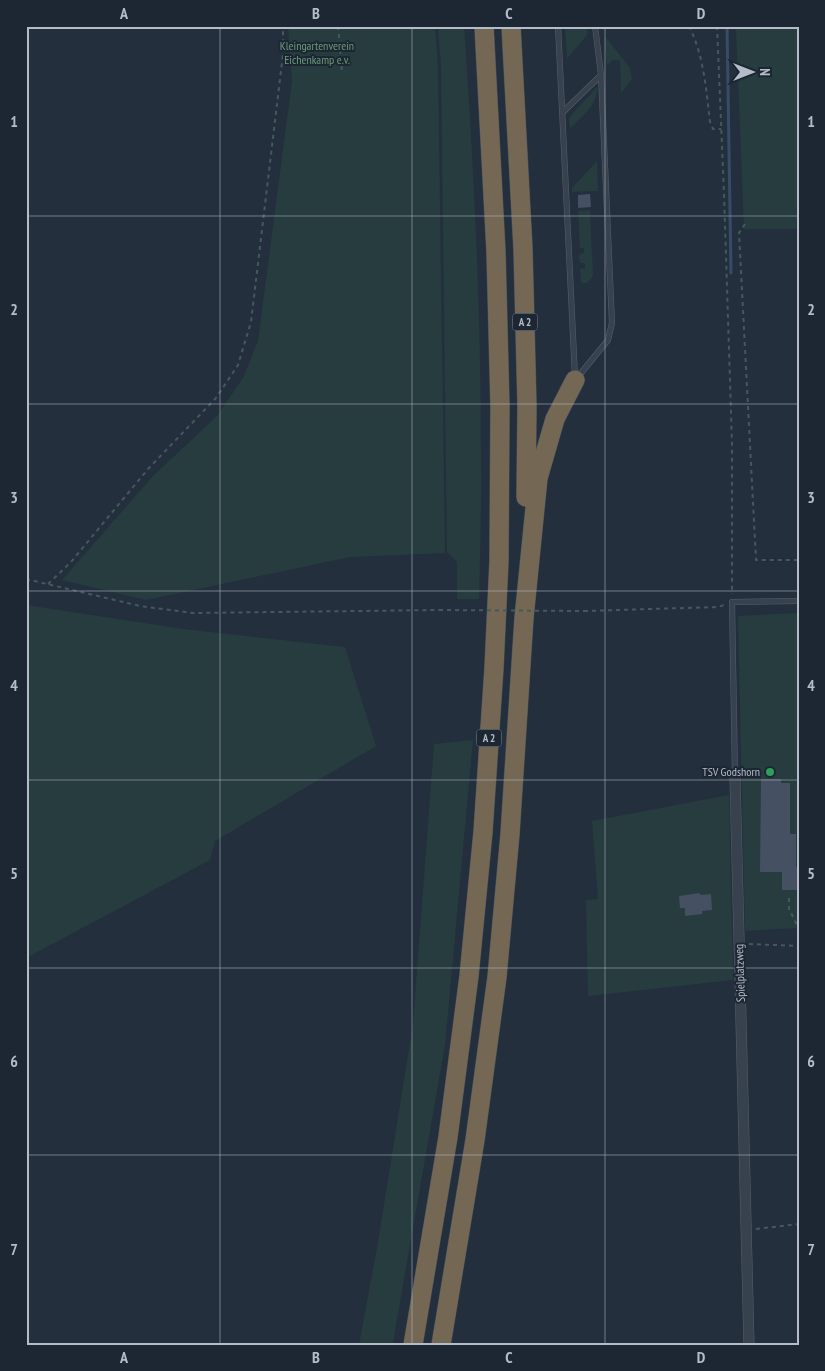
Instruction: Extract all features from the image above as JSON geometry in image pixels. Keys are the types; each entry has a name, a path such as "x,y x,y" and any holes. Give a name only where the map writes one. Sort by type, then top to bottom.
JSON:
{"highway":[{"name":"A 2","path":"414,1345 448,1136 469,976 483,832 494,668 499,561 500,407 496,252 484,26"},
{"name":"A 2","path":"441,1345 475,1140 497,977 510,834 524,618 527,406 523,249 511,26"},
{"path":"524,618 538,478 555,419 575,380"}],"street":[{"name":"Spielplatzweg","path":"735,777 749,1345"}],"lane":[{"path":"558,26 575,380"},
{"path":"575,380 608,340 612,323 601,75 595,26"},
{"path":"562,113 601,75"},
{"path":"732,602 799,601"},
{"name":"Spielplatzweg","path":"732,602 735,777"}],"path":[{"path":"48,584 71,562 148,469 216,398 238,365 251,322 283,54 283,26"},
{"path":"338,26 342,71"},
{"path":"689,26 697,42 710,122 713,129 721,129"},
{"path":"26,578 140,606 192,613 439,610 584,611 718,607 732,602 732,444 716,26"},
{"path":"745,224 739,233 756,560 799,560"},
{"path":"789,898 789,909 799,929"},
{"path":"739,944 799,946"},
{"path":"798,980 799,956"},
{"path":"746,1231 799,1224"}],"green space":[{"name":"Kleingartenverein Eichenkamp e.v.","path":"288,26 435,26 438,67 445,553 350,557 146,600 62,580 153,476 217,416 243,378 258,341 292,81"},
{"path":"438,26 464,26 474,187 480,348 481,491 479,599 457,599 457,562 447,552 441,67"},
{"path":"565,26 587,27 587,35 567,59"},
{"path":"736,26 799,26 799,229 744,229"},
{"path":"604,35 630,68 632,79 621,93 620,60 613,60 607,65"},
{"path":"597,87 597,93 592,105 570,129 569,119"},
{"path":"597,161 598,191 572,192 572,188"},
{"path":"590,210 593,276 587,283 581,283 580,269 585,268 585,263 580,263 579,254 584,253 584,248 580,248 578,211"},
{"path":"26,605 183,629 345,647 376,746 215,841 210,860 26,958"},
{"name":"TSV Godshorn","path":"799,613 799,928 745,931 738,616"},
{"path":"473,740 445,1045 393,1345 359,1345 377,1248 413,1024 434,744"},
{"path":"729,795 733,980 588,996 586,900 598,899 592,821"}],"building":[{"path":"590,194 591,207 578,208 578,195"},
{"path":"761,779 781,779 781,783 790,783 790,834 796,834 796,867 799,867 799,890 782,890 782,872 760,872"},
{"path":"700,893 700,895 711,894 712,910 702,911 702,914 685,916 685,908 680,908 679,896"}],"waterway":[{"path":"727,26 731,273"}],"place":[{"name":"TSV Godshorn","path":"770,772"}]}
